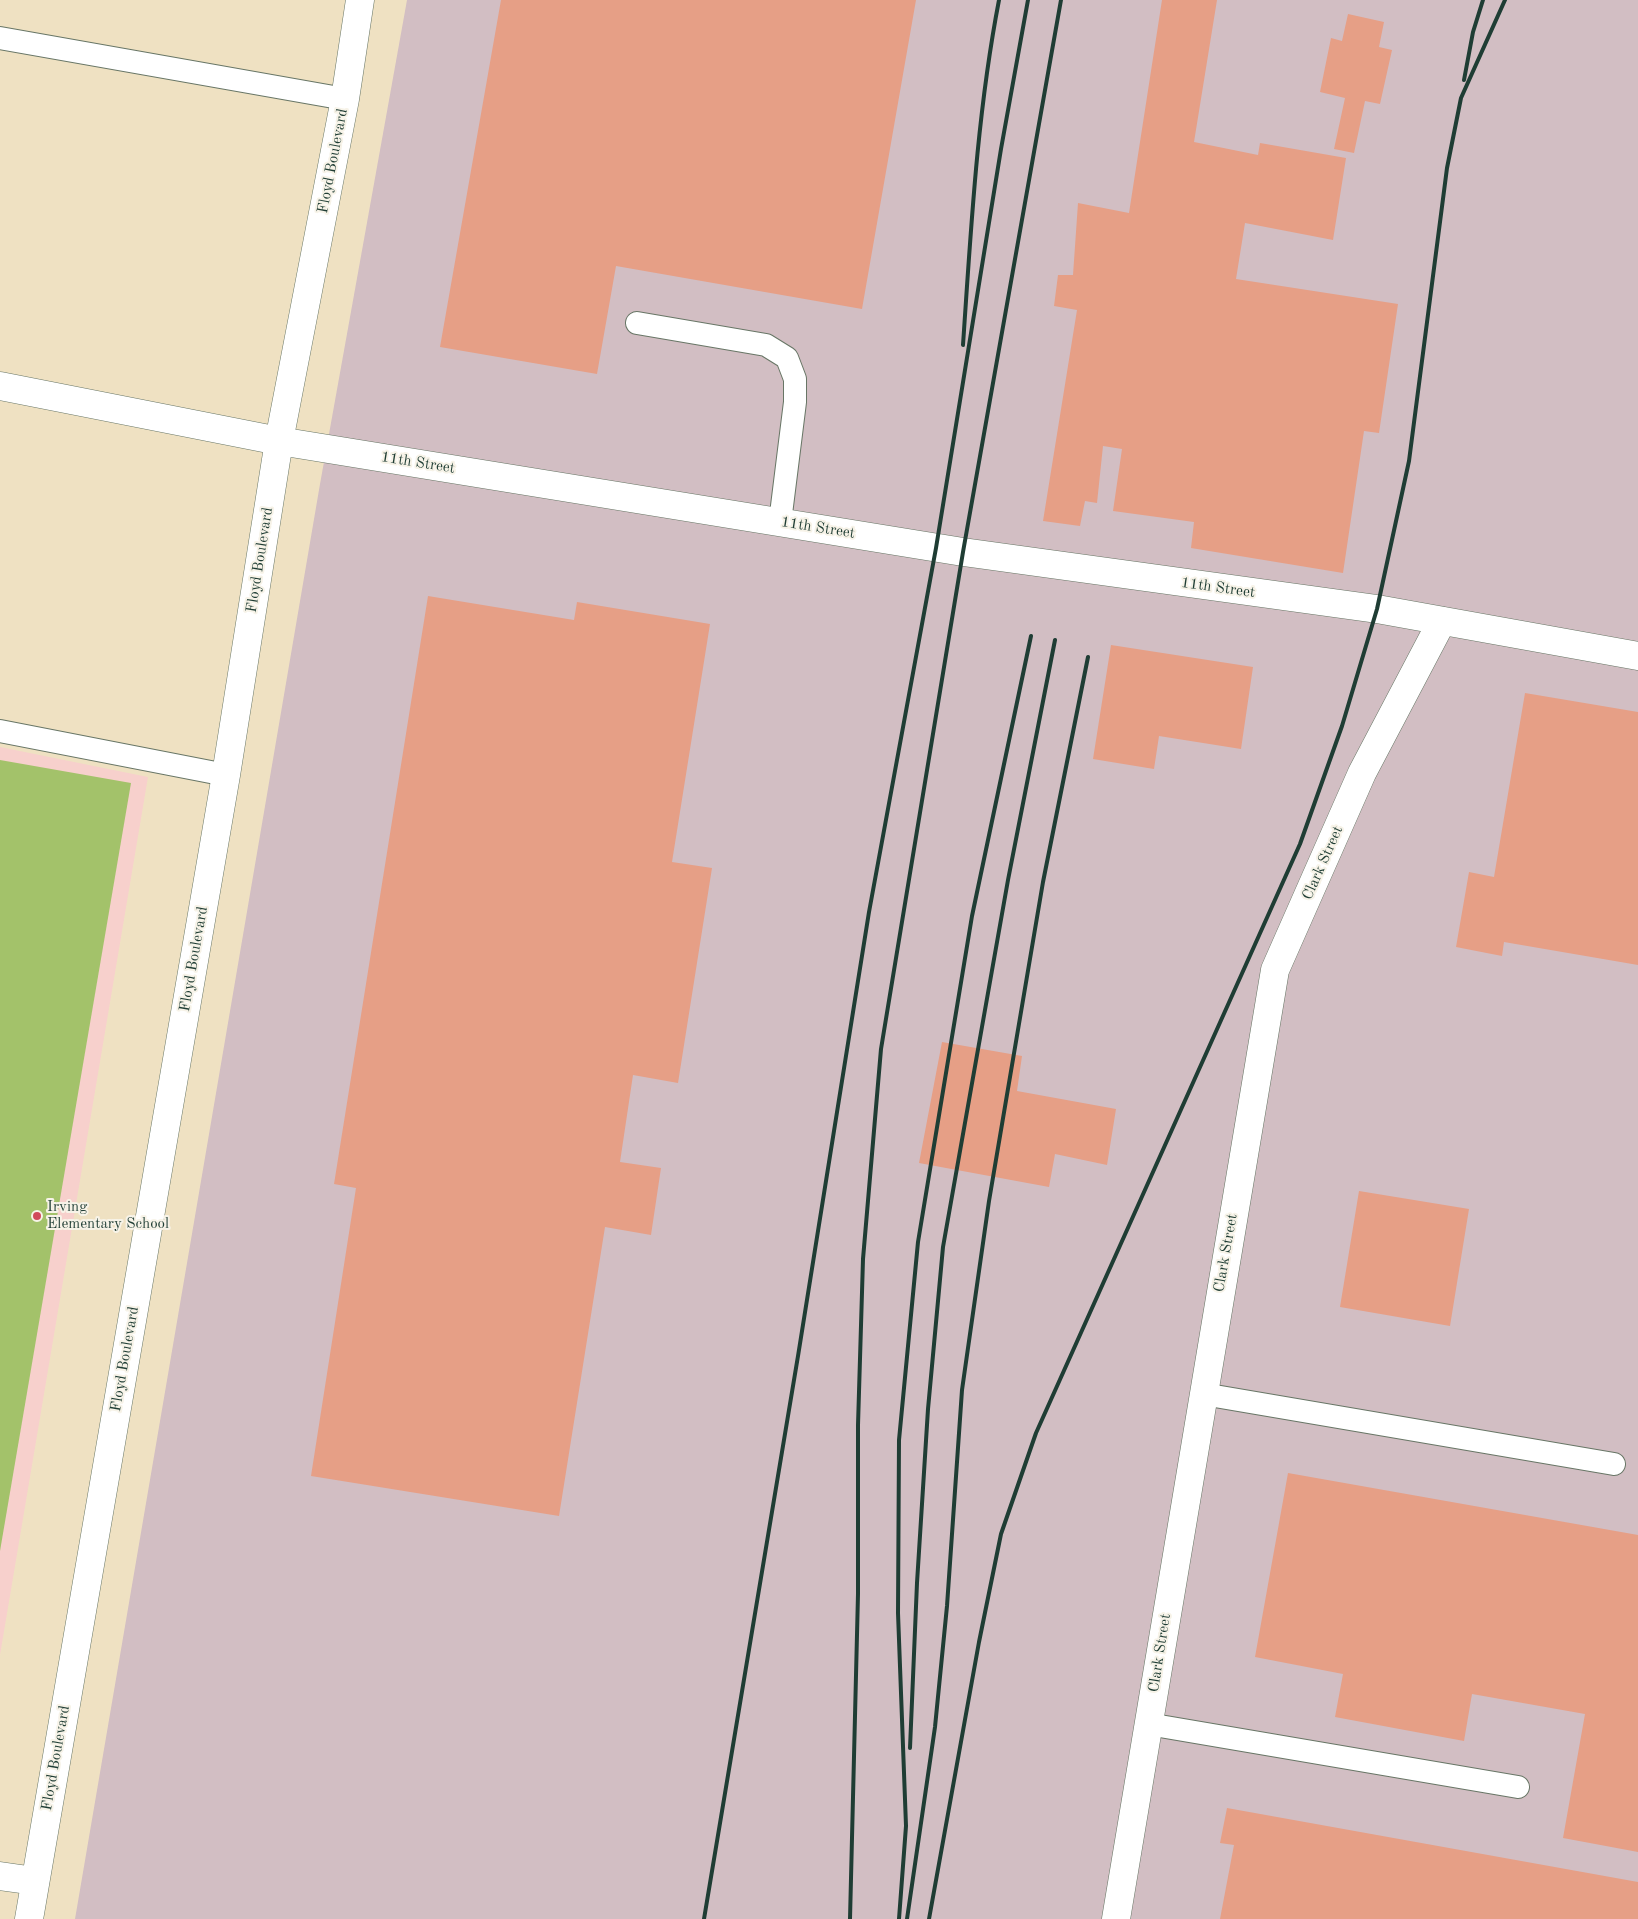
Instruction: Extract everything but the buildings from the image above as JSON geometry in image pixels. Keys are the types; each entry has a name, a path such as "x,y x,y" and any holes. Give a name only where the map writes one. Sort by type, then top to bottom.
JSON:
{"main road":[{"name":"Floyd Boulevard","path":"29,1919 226,775 279,441 345,98 360,0"},
{"name":"11th Street","path":"0,386 279,441 962,552 1377,610 1638,656"},
{"name":"Clark Street","path":"1116,1919 1275,970 1362,773 1442,621"},
{"path":"0,1876 35,1881"}],"lane":[{"path":"0,38 345,98"},
{"path":"637,323 766,345 787,358 795,380 795,402 780,522"},
{"path":"0,731 226,775"},
{"path":"1203,1394 1614,1464"},
{"path":"1148,1724 1518,1787"}],"shaded area":[{"path":"407,0 1638,0 1638,1919 75,1919 320,484"},
{"name":"Irving Elementary School","path":"0,747 148,777 0,1655"}],"green space":[{"name":"Irving Elementary School","path":"0,760 131,783 0,1551"}],"railway":[{"path":"963,345 980,129 991,43 999,0"},
{"path":"704,1919 798,1356 869,912 936,548 1001,149 1028,0"},
{"path":"850,1919 858,1594 858,1425 863,1259 881,1049 963,552 1061,0"},
{"path":"1464,80 1473,32 1483,0"},
{"path":"929,1919 979,1642 1001,1534 1036,1433 1300,844 1342,726 1377,609 1409,461 1447,168 1461,98 1505,0"},
{"path":"899,1919 906,1826 898,1613 899,1440 918,1242 972,916 1031,636"},
{"path":"910,1748 917,1583 928,1409 943,1247 1008,880 1055,640"},
{"path":"907,1919 935,1727 947,1606 962,1390 989,1201 1043,882 1088,657"}],"place":[{"name":"Irving Elementary School","path":"37,1216"}]}
